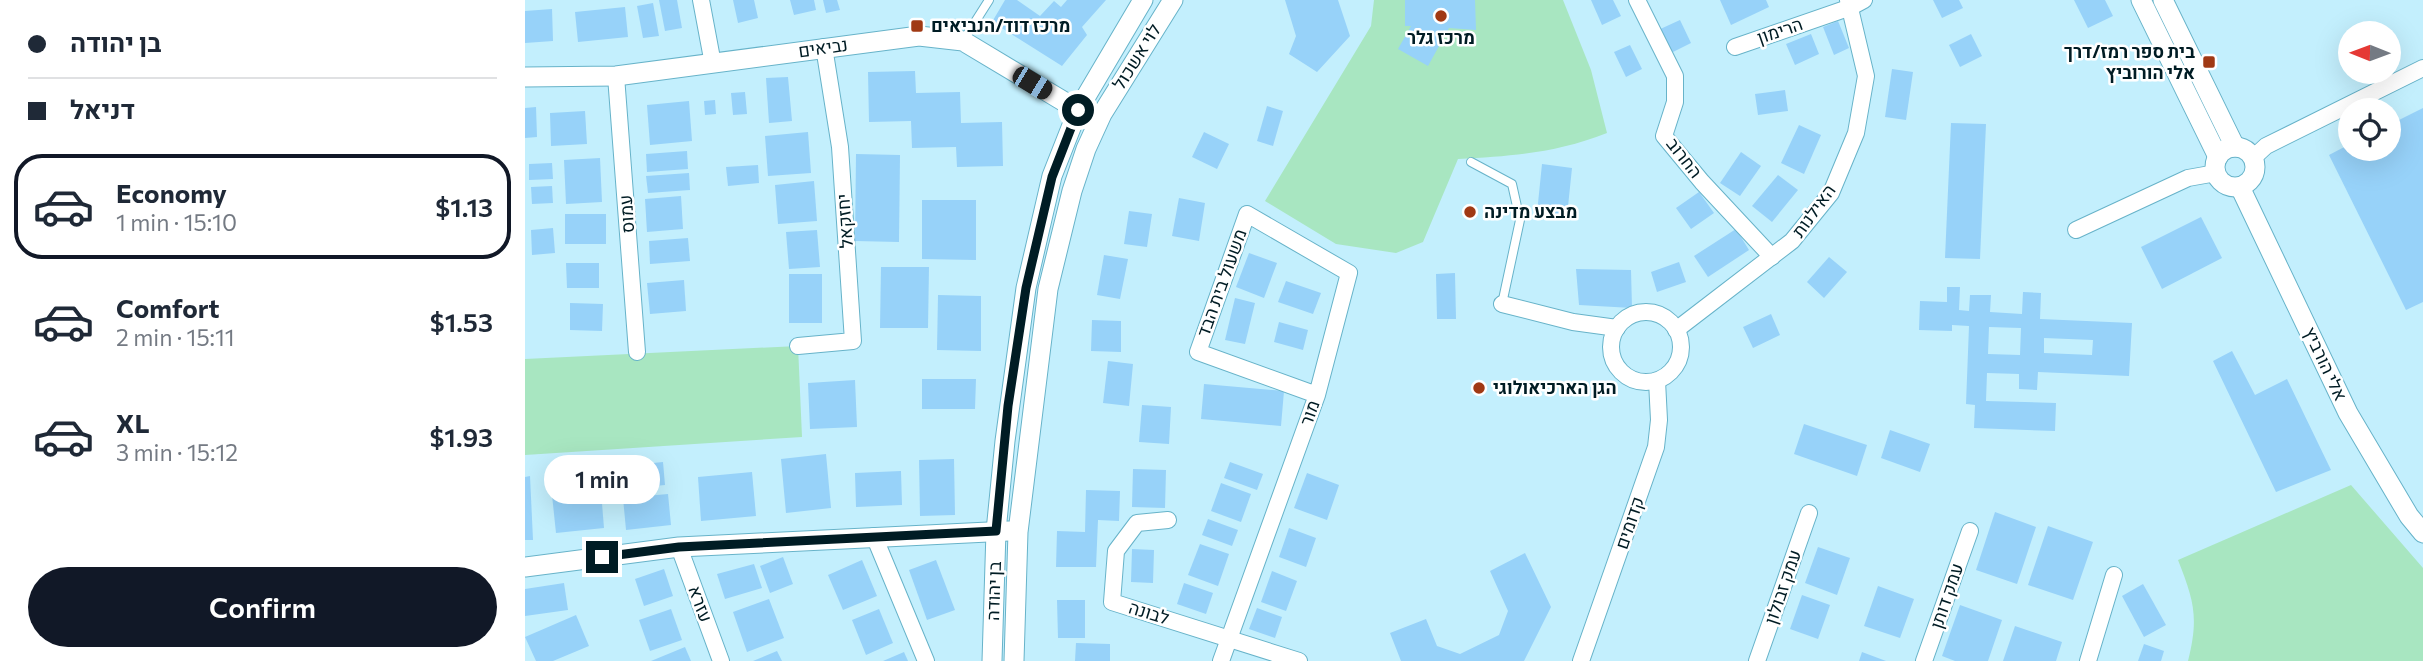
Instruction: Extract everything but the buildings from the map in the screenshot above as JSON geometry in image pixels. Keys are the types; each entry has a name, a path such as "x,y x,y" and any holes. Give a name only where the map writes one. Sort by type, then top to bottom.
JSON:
{"street":[{"path":"701,0 713,64"},
{"name":"לוי אשכול","path":"1078,110 1143,0"},
{"name":"לוי אשכול","path":"1102,114 1173,0"},
{"name":"החרוב","path":"1637,0 1675,76 1675,102 1664,136 1702,182 1772,257"},
{"path":"2141,0 2223,159"},
{"path":"2076,230 2223,159 2245,150 2253,158 2253,176 2241,187 2228,186 2219,179 2223,159 2162,0"},
{"name":"האילנות","path":"1676,330 1793,241 1831,192 1856,132 1866,76 1854,2"},
{"name":"הרימון","path":"1735,47 1854,2"},
{"name":"נביאים","path":"525,77 616,76 919,36 963,41 1078,110 1102,114"},
{"name":"יחזקאל","path":"798,346 853,341 840,148 824,47"},
{"path":"2253,158 2266,146 2423,68"},
{"name":"עמוס","path":"616,76 637,352"},
{"name":"בן יהודה","path":"992,661 996,531 1008,406 1026,288 1052,177 1078,110"},
{"name":"בן יהודה","path":"1014,661 1018,532 1048,289 1072,191 1102,114"},
{"name":"אלי הורביץ","path":"2241,187 2348,413 2409,516 2423,533"},
{"name":"מור","path":"1221,661 1317,395 1349,274 1247,214"},
{"name":"משעול בית הבד","path":"1247,214 1198,352 1317,395"},
{"path":"1502,304 1573,323 1617,328"},
{"path":"1647,312 1668,320 1676,330 1681,349 1678,361 1667,375 1657,381 1643,382 1631,379 1620,370 1612,351 1612,339 1626,318 1647,312"},
{"name":"קדומים","path":"1581,661 1656,447 1659,420 1657,381"},
{"name":"עמק זבולון","path":"1757,661 1809,513"},
{"name":"לבונה","path":"1168,520 1137,523 1115,551 1112,602 1299,661"},
{"name":"עמק דותן","path":"1924,661 1970,531"},
{"path":"525,567 679,547 874,536 1018,532"},
{"path":"874,536 926,661"},
{"name":"עזרא","path":"679,547 721,661"},
{"path":"2088,661 2114,575"}],"lane":[{"path":"963,41 989,0"},
{"path":"1471,162 1512,184 1520,220 1502,304"}],"green space":[{"path":"1374,0 1563,0 1591,70 1607,133 1570,145 1534,152 1458,159 1423,242 1396,253 1336,244 1265,201 1371,26"},
{"path":"798,346 802,437 525,455 525,359"},
{"path":"2351,485 2423,568 2423,661 2188,661 2193,632 2193,609 2178,560"}],"place":[{"name":"מרכז גלר","path":"1441,16"},
{"name":"מרכז דוד/הנביאים","path":"917,26"},
{"name":"בית ספר רמז/דרך אלי הורוביץ","path":"2209,62"},
{"name":"מבצע מדינה","path":"1470,212"},
{"name":"הגן הארכיאולוגי","path":"1479,388"}],"route":[{"path":"602,557 679,547 996,531 1008,406 1026,288 1052,177 1078,110"}]}
